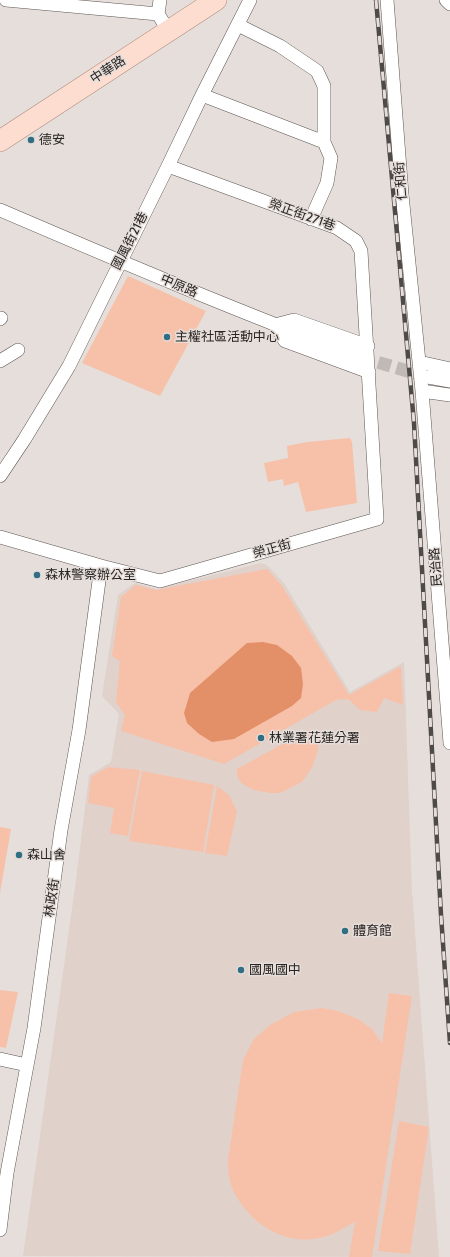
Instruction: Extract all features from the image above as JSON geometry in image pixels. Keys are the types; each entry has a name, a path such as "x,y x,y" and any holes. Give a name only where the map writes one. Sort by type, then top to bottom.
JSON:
{"main road":[{"name":"中華路","path":"0,141 163,22 216,0"}],"street":[{"path":"0,6 3,0"},
{"path":"6,0 163,22 160,0"},
{"name":"國風街21巷","path":"0,476 24,440 69,366 250,0"},
{"name":"仁和街","path":"388,0 402,195 422,391"},
{"path":"446,0 450,4"},
{"path":"238,26 280,46 317,70 324,86 324,142 332,158 327,183 311,219"},
{"path":"202,95 324,142"},
{"name":"榮正街271巷","path":"168,166 337,228 347,233 356,241 361,251 368,346"},
{"name":"中原路","path":"0,210 120,262 275,325 360,357"},
{"path":"368,346 294,320 275,325 285,341 369,372"},
{"name":"榮正街","path":"0,537 160,581 378,519 368,346"},
{"path":"0,361 18,350"},
{"path":"419,362 450,369"},
{"path":"428,377 450,381"},
{"path":"422,391 450,395"},
{"name":"民治路","path":"422,391 450,743"},
{"name":"林政街","path":"0,1230 3,1172 34,1028 61,830 79,730 101,566"},
{"path":"0,1059 27,1065"}],"shaded area":[{"path":"128,276 206,311 160,396 82,363"},
{"path":"350,438 352,442 357,503 306,512 298,482 284,486 283,479 268,482 264,463 288,458 287,446 307,442"},
{"name":"國風國中","path":"261,563 267,565 284,583 350,692 404,662 412,891 439,1257 23,1256 76,880 89,775 111,762 119,714 102,696 118,595 135,583 157,589"},
{"path":"267,569 282,586 349,695 401,666 403,705 384,698 377,712 360,710 348,699 336,700 224,764 121,731 125,715 116,702 120,661 112,656 121,597 136,585 156,590"},
{"path":"263,642 277,645 292,656 301,668 303,684 301,698 292,706 234,739 212,742 199,734 187,723 184,713 190,693 247,643"},
{"path":"308,730 314,734 319,742 313,766 302,782 280,793 254,790 241,783 237,776 237,769"},
{"path":"108,767 140,770 128,836 110,833 114,808 88,803 91,777"},
{"path":"142,771 214,785 203,852 129,841"},
{"path":"217,786 229,795 237,811 227,856 205,853"},
{"path":"0,827 11,829 0,893"},
{"path":"0,990 18,992 6,1048 0,1047"},
{"path":"389,993 412,996 372,1257 349,1257 355,1222 333,1234 319,1238 306,1240 280,1235 257,1221 240,1202 233,1190 229,1175 228,1160 243,1060 254,1039 270,1025 294,1012 322,1008 338,1011 358,1019 372,1029 382,1043"},
{"path":"399,1121 429,1127 410,1254 378,1251"}],"tunnel":[{"path":"360,357 428,377"}],"railway":[{"path":"376,0 414,423 441,915 450,1043"}],"place":[{"name":"德安","path":"31,140"},
{"name":"主權社區活動中心","path":"167,337"},
{"name":"森林警察辦公室","path":"37,575"},
{"name":"林業署花蓮分署","path":"261,738"},
{"name":"森山舍","path":"19,855"},
{"name":"體育館","path":"345,931"},
{"name":"國風國中","path":"241,970"}]}
